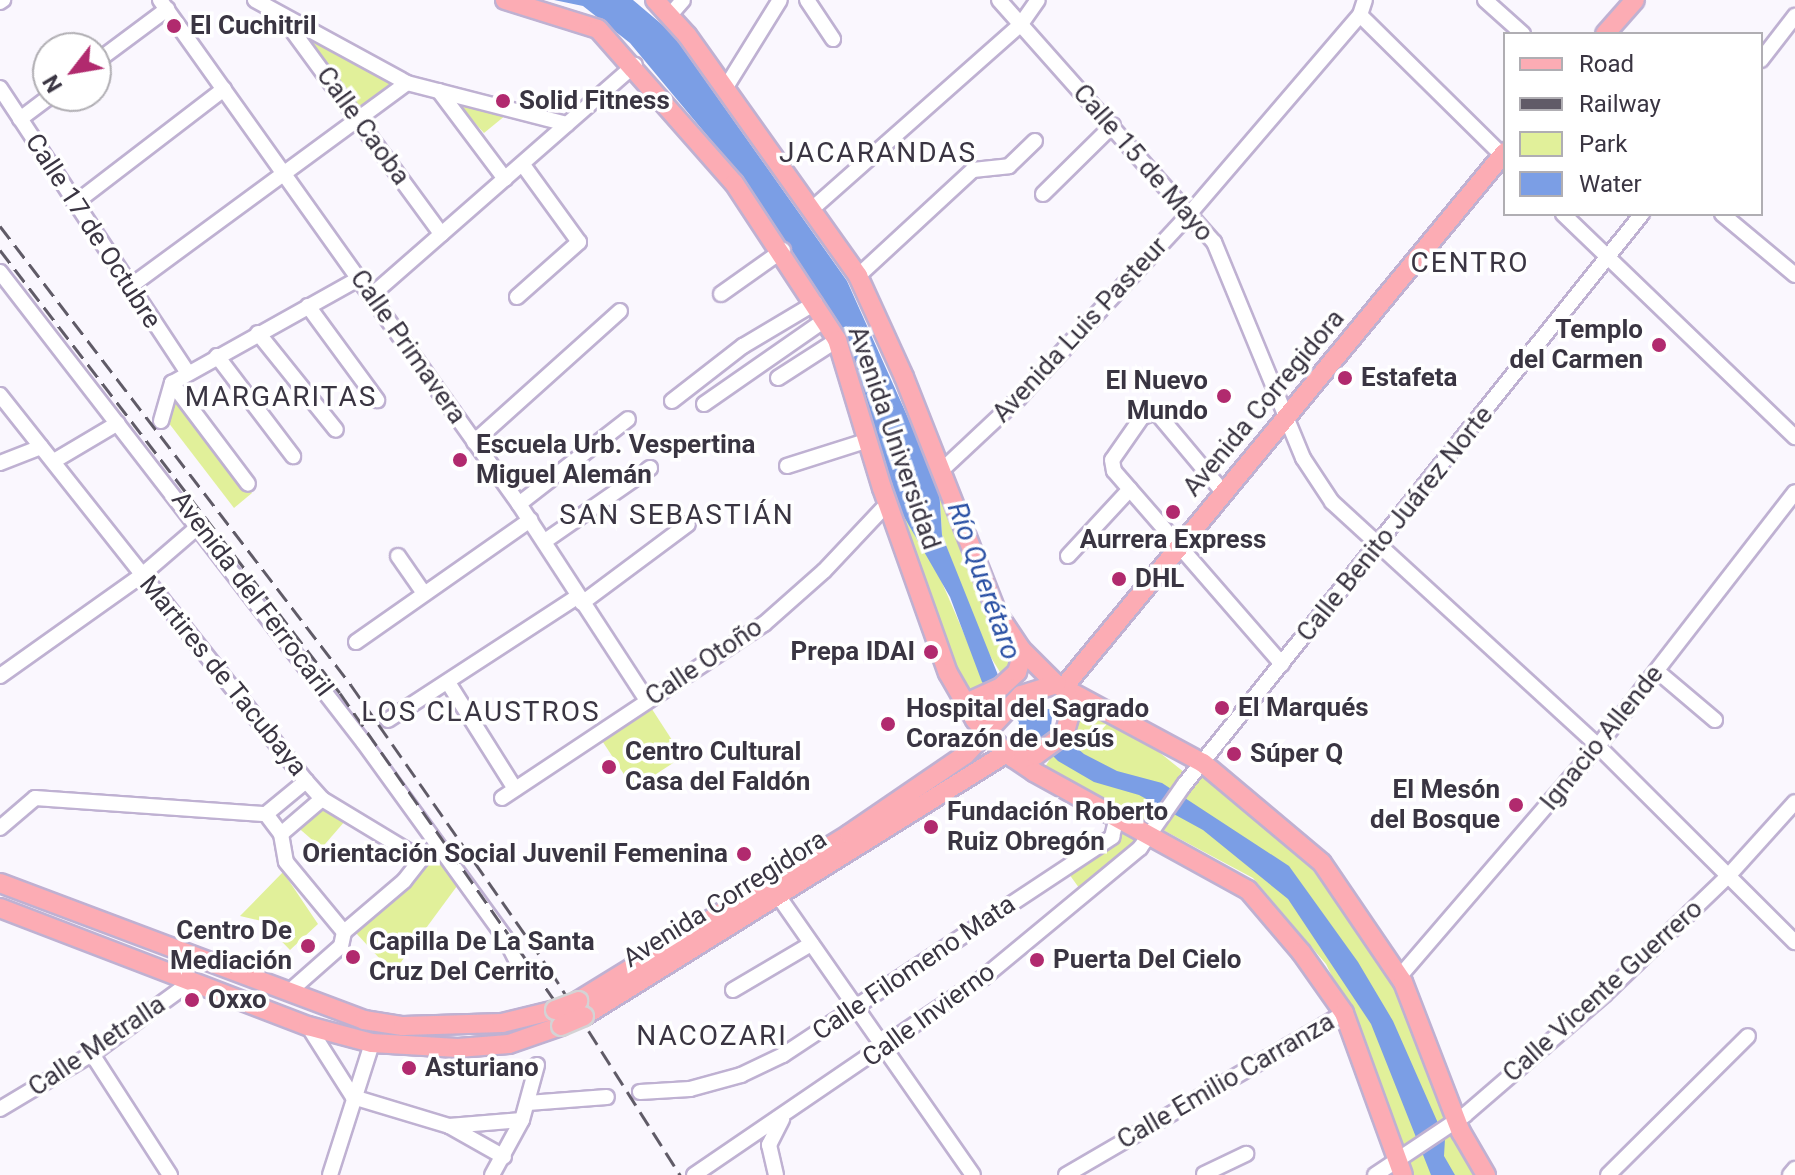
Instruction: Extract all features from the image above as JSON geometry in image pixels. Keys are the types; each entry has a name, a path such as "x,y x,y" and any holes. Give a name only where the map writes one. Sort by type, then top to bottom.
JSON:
{"main road":[{"name":"Avenida Universidad","path":"505,0 598,29 635,65 783,250 837,340 866,441 888,503 969,702 1009,755"},
{"name":"Avenida Universidad","path":"655,0 677,7 726,87 858,276 942,470 997,613 1023,653 1062,687 1203,763 1322,863 1400,976 1450,1126 1486,1175"},
{"path":"1607,32 1635,0"},
{"name":"Avenida Corregidora","path":"0,908 308,1026 372,1043 483,1046 561,1026 849,834 990,729 1035,689 1062,687 1503,156"},
{"path":"969,702 1017,672 1023,653"},
{"path":"1009,755 1036,755 1064,735 1070,715 1062,687"},
{"path":"1009,755 1248,890 1344,1013 1371,1077 1400,1164"},
{"name":"Avenida Corregidora","path":"0,883 189,957 262,978 323,1008 403,1026 502,1023 593,1003 779,897 1009,755"},
{"path":"249,1003 263,990 262,978"}],"street":[{"path":"255,0 284,19 407,83 567,124"},
{"path":"726,87 780,0"},
{"path":"807,0 833,39"},
{"name":"Calle 15 de Mayo","path":"999,0 1191,212 1226,265 1284,417 1303,458 1332,502 1598,746 1795,942"},
{"path":"812,209 1021,24 1038,0"},
{"name":"Avenida Luis Pasteur","path":"942,470 1018,399 1191,212 1360,15 1365,0"},
{"path":"1485,0 1521,32"},
{"path":"112,49 164,5"},
{"name":"Calle Primavera","path":"164,5 373,294 545,541 647,700"},
{"path":"1360,15 1503,154"},
{"path":"1763,57 1795,16"},
{"name":"Calle Caoba","path":"284,19 441,234"},
{"path":"373,294 635,65"},
{"path":"128,288 287,175 407,83"},
{"name":"Calle 17 de Octubre","path":"0,88 128,288 188,373"},
{"path":"74,204 224,89"},
{"path":"439,91 505,179"},
{"path":"20,119 32,110"},
{"path":"1043,194 1113,125"},
{"path":"858,276 973,170 1009,166 1035,141"},
{"path":"517,297 579,242 523,165"},
{"path":"1565,216 1795,437"},
{"name":"Calle Benito Juárez Norte","path":"1149,834 1184,785 1379,547 1640,216"},
{"path":"1724,216 1795,275"},
{"path":"721,294 783,250"},
{"name":"Avenida del Ferrocaril","path":"0,272 200,525 443,848 518,964"},
{"path":"161,421 172,383 360,278"},
{"path":"308,306 377,400"},
{"path":"474,442 620,311"},
{"path":"672,401 743,346 820,311"},
{"path":"704,404 820,311"},
{"path":"258,333 336,430"},
{"path":"778,378 837,340"},
{"path":"217,356 293,456"},
{"path":"172,383 248,484"},
{"name":"Martires de Tacubaya","path":"0,395 322,799 421,859"},
{"path":"1223,492 1156,412 1148,412 1112,460 1114,471 1282,664"},
{"path":"519,504 628,419"},
{"path":"54,461 118,423"},
{"path":"787,466 866,441"},
{"path":"0,463 41,447"},
{"path":"545,541 650,468"},
{"path":"1068,556 1130,489"},
{"name":"Ignacio Allende","path":"1400,976 1598,746 1795,492"},
{"name":"Calle Otoño","path":"502,798 764,624 824,571 888,503"},
{"path":"356,642 423,592 530,520"},
{"path":"388,720 580,600 688,524"},
{"path":"0,676 142,575 200,525"},
{"path":"398,556 423,592"},
{"path":"1657,671 1715,720"},
{"path":"449,684 515,789"},
{"path":"0,828 35,798 266,814 306,781"},
{"path":"281,834 322,799"},
{"name":"Calle Vicente Guerrero","path":"1375,1175 1400,1164 1450,1126 1604,995 1729,875 1795,802"},
{"path":"266,814 281,834 286,862 344,932"},
{"name":"Calle Filomeno Mata","path":"640,1092 690,1089 741,1075 783,1055 1112,837 1117,817"},
{"name":"Calle Invierno","path":"694,1175 883,1048 1082,899 1149,834"},
{"path":"290,991 341,946 344,932 404,881 421,859 426,861 443,848"},
{"path":"779,897 973,1175"},
{"path":"733,990 811,944"},
{"name":"Calle Metralla","path":"0,1109 92,1054 192,981"},
{"name":"Calle Emilio Carranza","path":"1066,1175 1344,1013"},
{"path":"308,1026 353,1097 449,1126 504,1157"},
{"path":"1608,1175 1748,1036"},
{"path":"330,1175 372,1043"},
{"path":"92,1054 170,1175"},
{"path":"492,1175 522,1120 537,1065"},
{"path":"528,1103 607,1097"},
{"path":"776,1175 769,1162 769,1145 785,1115"},
{"path":"449,1126 522,1120"},
{"path":"1204,1174 1246,1154"},
{"path":"1790,1175 1795,1169"}],"green space":[{"path":"291,25 399,84 361,114"},
{"path":"451,97 506,115 484,133"},
{"path":"174,391 252,493 234,508 168,422"},
{"path":"939,487 1023,653 1006,682 984,646 942,535"},
{"path":"899,508 931,557 990,694 964,704 893,518"},
{"path":"648,703 683,757 633,789 599,735"},
{"path":"1081,709 1149,744 1195,781 1204,776 1296,849 1352,920 1409,1010 1478,1175 1412,1175 1361,1035 1326,964 1253,878 1045,767"},
{"path":"324,801 346,820 322,848 300,829"},
{"path":"1122,827 1140,837 1136,846 1082,892 1069,874 1117,840"},
{"path":"442,854 460,882 393,973 356,933 423,866"},
{"path":"283,872 318,924 290,950 262,921 240,916"}],"water":[{"path":"554,0 633,0 672,33 847,281 939,487 942,535 998,675 1033,709 1053,709 1051,726 1084,754 1117,771 1162,783 1289,866 1358,962 1393,1021 1445,1139 1444,1156 1455,1175 1431,1175 1371,1024 1288,899 1203,830 1139,795 1094,782 1058,761 1033,736 1017,732 1019,722 982,682 950,597 899,508 843,337 805,271 725,157 630,43 583,6"}],"railway":[{"path":"0,226 351,685 550,970 680,1175"},
{"path":"0,250 340,693 572,1026"}],"place":[{"name":"El Cuchitril","path":"174,26"},
{"name":"Solid Fitness","path":"503,101"},
{"name":"Templo del Carmen","path":"1659,345"},
{"name":"Estafeta","path":"1345,378"},
{"name":"El Nuevo Mundo","path":"1224,396"},
{"name":"Escuela Urb. Vespertina Miguel Alemán","path":"460,460"},
{"name":"Aurrera Express","path":"1173,512"},
{"name":"DHL","path":"1119,579"},
{"name":"Prepa IDAI","path":"931,652"},
{"name":"El Marqués","path":"1222,708"},
{"name":"Hospital del Sagrado Corazón de Jesús","path":"888,724"},
{"name":"Súper Q","path":"1234,754"},
{"name":"Centro Cultural Casa del Faldón","path":"609,767"},
{"name":"El Mesón del Bosque","path":"1516,805"},
{"name":"Fundación Roberto Ruiz Obregón","path":"931,827"},
{"name":"Orientación Social Juvenil Femenina","path":"744,854"},
{"name":"Centro De Mediación","path":"308,946"},
{"name":"Capilla De La Santa Cruz Del Cerrito","path":"353,957"},
{"name":"Puerta Del Cielo","path":"1037,960"},
{"name":"Oxxo","path":"192,1000"},
{"name":"Asturiano","path":"409,1068"}],"district":[{"name":"JACARANDAS","path":"878,153"},
{"name":"CENTRO","path":"1470,263"},
{"name":"MARGARITAS","path":"281,397"},
{"name":"SAN SEBASTIÁN","path":"677,515"},
{"name":"LOS CLAUSTROS","path":"481,712"},
{"name":"NACOZARI","path":"712,1036"}],"water label":[{"name":"Río Querétaro","path":"984,581"}]}
